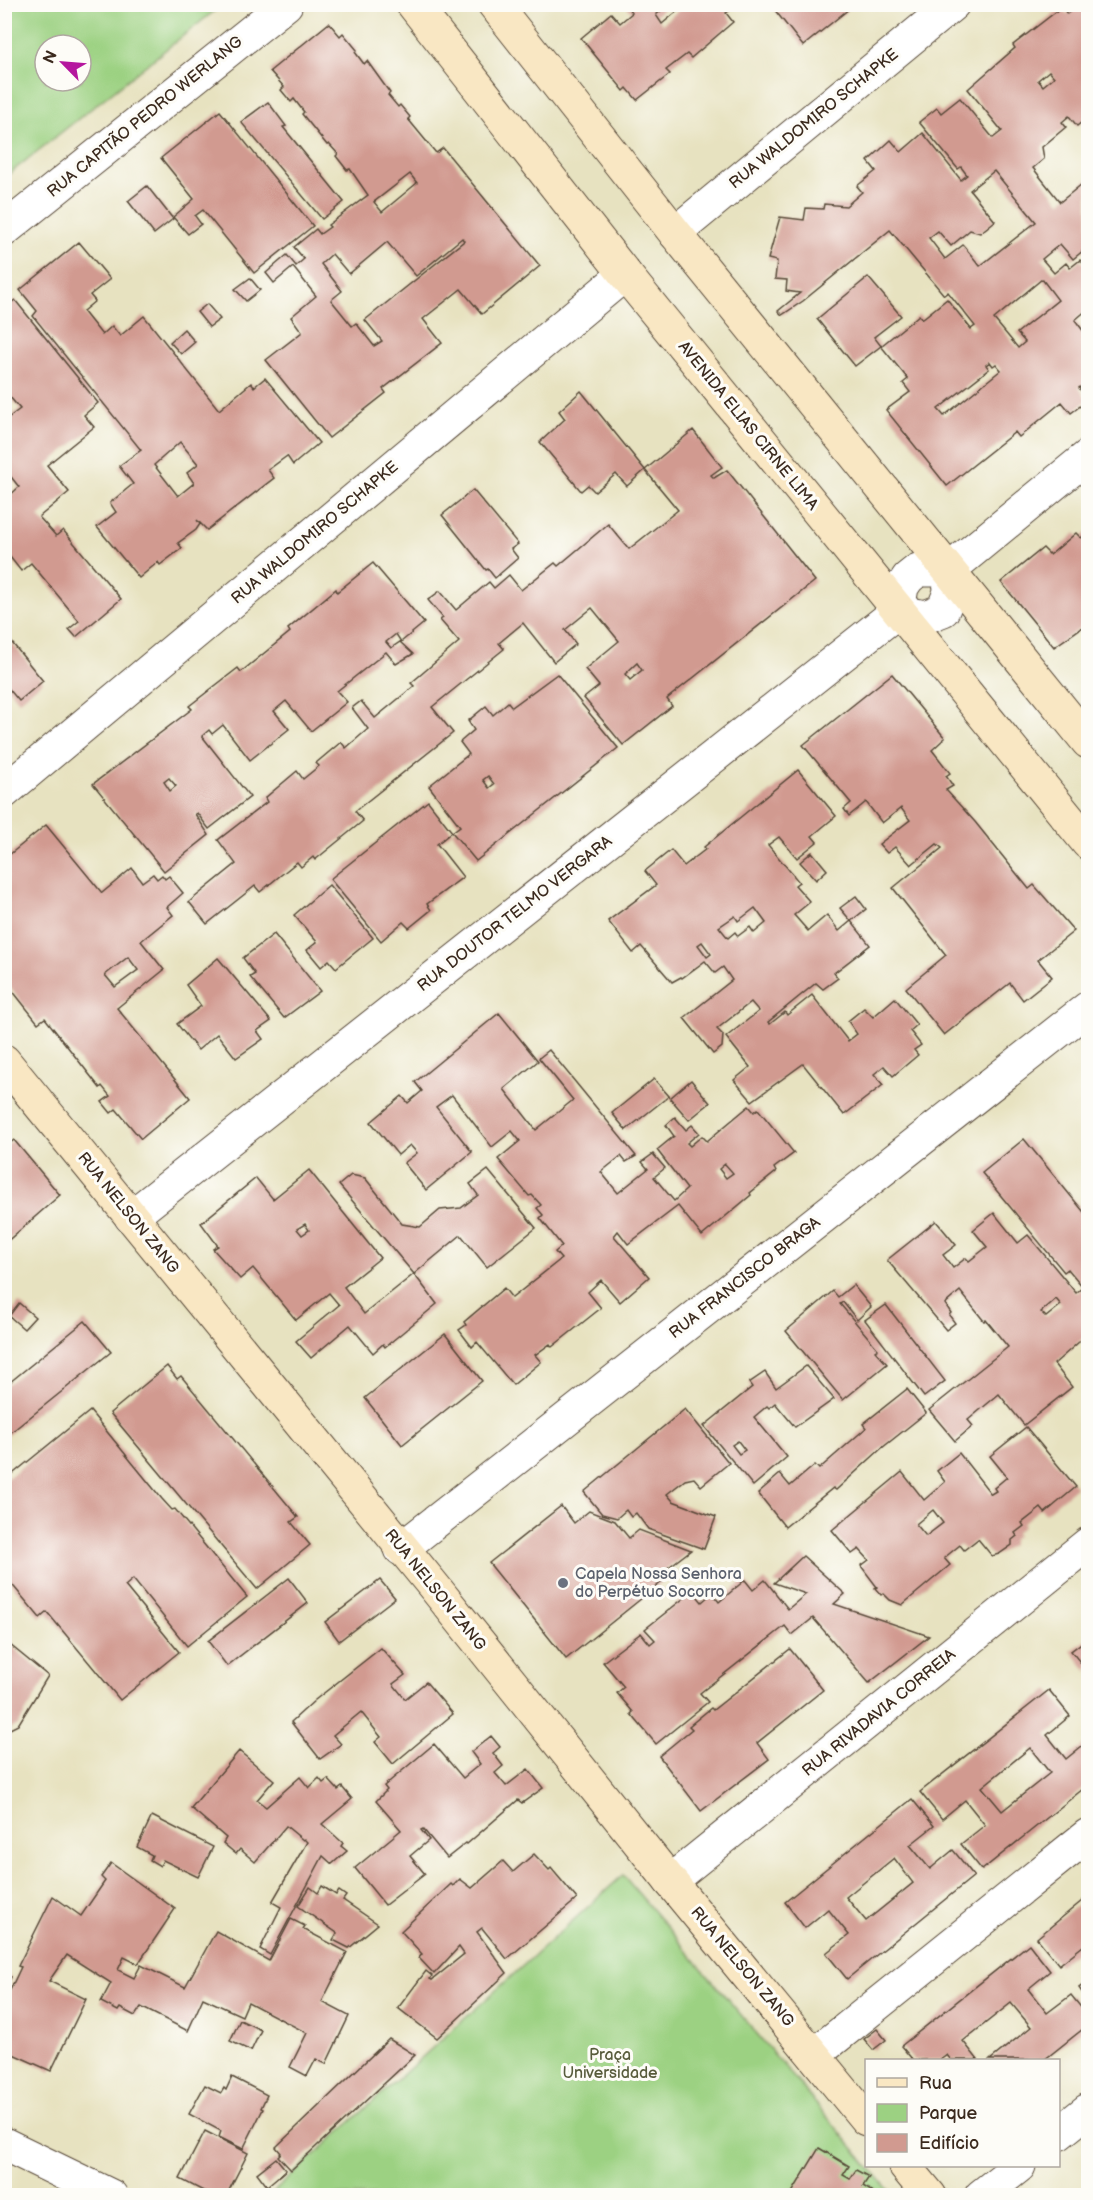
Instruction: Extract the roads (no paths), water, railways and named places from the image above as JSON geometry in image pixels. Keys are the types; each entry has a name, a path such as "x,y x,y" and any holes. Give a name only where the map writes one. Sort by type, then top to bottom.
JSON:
{"street":[{"name":"RUA CAPITÃO PEDRO WERLANG","path":"4,230 286,4"},
{"name":"AVENIDA ELIAS CIRNE LIMA","path":"413,4 625,274 1089,843"},
{"path":"494,4 675,233 1089,742"},
{"name":"RUA WALDOMIRO SCHAPKE","path":"675,233 953,4"},
{"name":"RUA WALDOMIRO SCHAPKE","path":"4,792 625,274"},
{"path":"898,611 902,587 908,578 918,570 949,570 1089,456"},
{"name":"RUA DOUTOR TELMO VERGARA","path":"132,1217 898,611"},
{"name":"RUA FRANCISCO BRAGA","path":"401,1549 1089,1008"},
{"name":"RUA NELSON ZANG","path":"4,1061 670,1881 865,2117"},
{"name":"RUA RIVADAVIA CORREIA","path":"670,1881 1089,1544"},
{"path":"814,2055 1089,1835"},
{"path":"1060,2133 1089,2110"},
{"path":"4,2144 111,2196"},
{"path":"907,2167 930,2196"},
{"path":"981,2196 1017,2167"}],"place":[{"name":"Capela Nossa Senhora do Perpétuo Socorro","path":"563,1583"}],"park label":[{"name":"Praça Universidade","path":"610,2064"}]}
